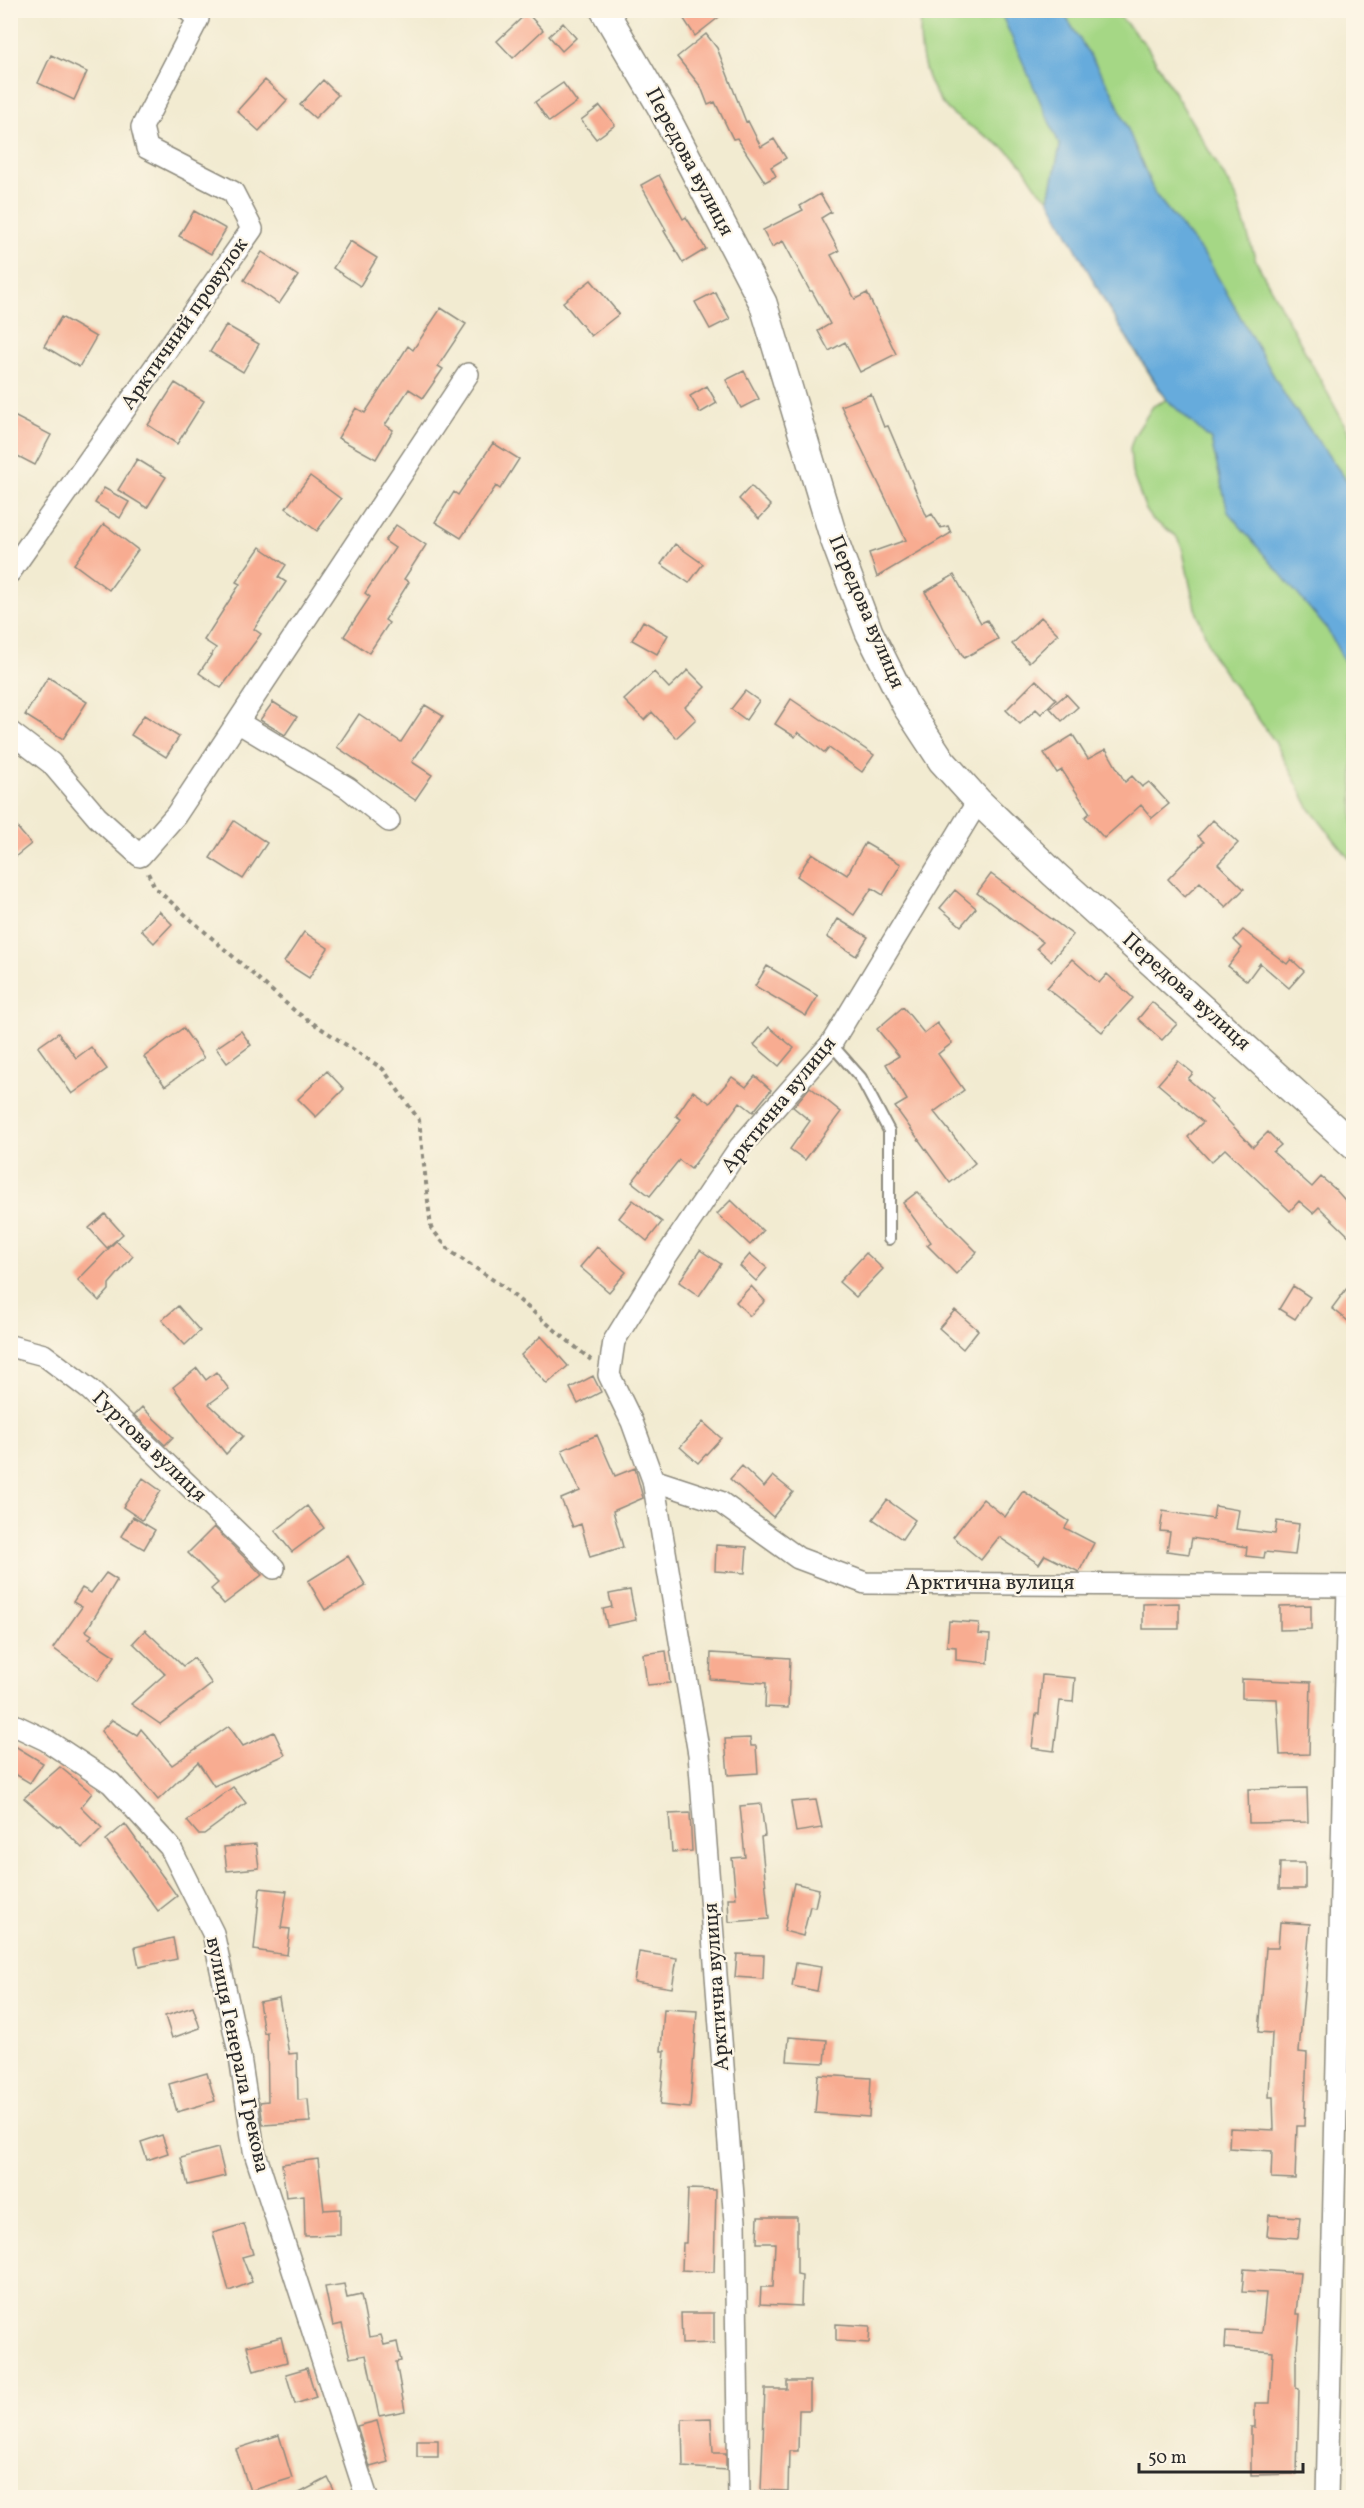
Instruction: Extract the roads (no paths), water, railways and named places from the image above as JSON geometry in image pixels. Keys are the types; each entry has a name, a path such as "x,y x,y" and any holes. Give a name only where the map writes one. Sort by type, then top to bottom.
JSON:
{"street":[{"name":"Арктичний провулок","path":"10,572 252,229 233,192 147,148 142,127 198,20 188,10"},
{"name":"Передова вулиця","path":"604,10 661,107 763,303 834,539 869,632 906,706 942,761 978,801 1054,874 1353,1146"},
{"path":"10,732 51,763 97,817 140,856 176,815 239,723 468,374"},
{"path":"239,723 348,788 389,821"},
{"name":"Арктична вулиця","path":"739,2498 735,2222 699,1754 653,1480 632,1422 609,1375 614,1341 733,1157 831,1044 978,801"},
{"name":"Гуртова вулиця","path":"10,1346 44,1355 90,1390 274,1568"},
{"name":"Арктична вулиця","path":"653,1480 720,1502 798,1558 865,1583 1351,1586"},
{"path":"1327,2498 1351,1586"},
{"name":"вулиця Генерала Грекова","path":"10,1723 46,1740 111,1782 170,1847 213,1933 240,2057 254,2150 367,2498"}],"lane":[{"path":"831,1044 861,1078 889,1131 889,1239"}],"water":[{"path":"1000,11 1060,11 1066,17 1112,91 1155,194 1208,260 1286,397 1353,489 1353,678 1327,629 1228,512 1211,440 1167,400 1110,311 1049,199 1060,146"}]}
